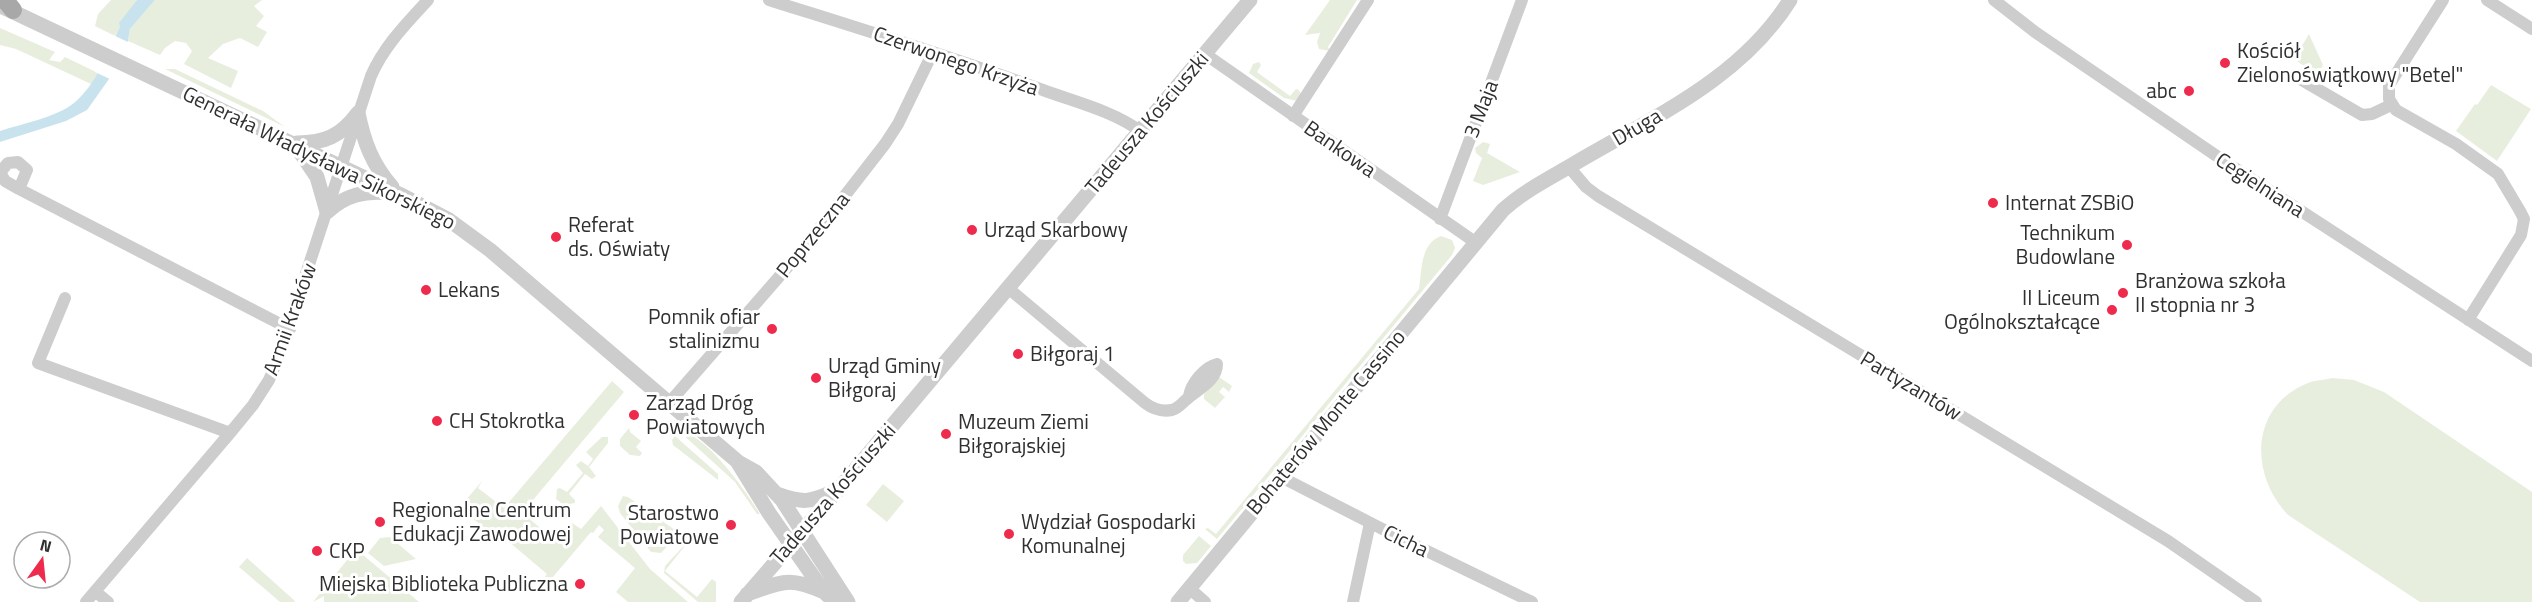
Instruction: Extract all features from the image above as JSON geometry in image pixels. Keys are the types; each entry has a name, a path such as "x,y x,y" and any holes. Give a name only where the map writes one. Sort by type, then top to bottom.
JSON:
{"street":[{"name":"Armii Kraków","path":"86,602 230,433 253,405 269,380 290,328 367,84 380,57 393,38 428,0"},
{"name":"Czerwonego Krzyża","path":"769,0 933,52 1095,109 1132,125 1140,131"},
{"name":"Tadeusza Kościuszki","path":"744,598 840,489 1250,0"},
{"path":"1293,116 1368,0"},
{"name":"3 Maja","path":"1440,219 1522,0"},
{"name":"Długa","path":"1475,242 1513,200 1721,75 1759,41 1790,0"},
{"name":"Cegielniana","path":"1994,0 2035,32 2206,149 2532,362"},
{"path":"2443,0 2389,84 2391,105 2456,144 2498,174 2524,219 2521,235 2468,320"},
{"path":"2487,0 2532,29"},
{"name":"Generała Władysława Sikorskiego","path":"4,4 449,220 490,250 737,461 756,472 777,494 803,530 848,602"},
{"name":"Poprzeczna","path":"669,403 805,247 885,144 898,124 933,52"},
{"name":"Bankowa","path":"1205,54 1475,242"},
{"path":"2300,79 2362,115 2372,114 2391,105"},
{"path":"294,143 332,139 346,128 358,113"},
{"path":"358,113 364,140 374,162 381,174 401,195"},
{"path":"294,143 315,172 327,212 341,201 360,193 377,192 401,195"},
{"name":"Partyzantów","path":"1569,167 1586,187 1598,196 2168,541 2256,602"},
{"path":"19,189 290,328"},
{"name":"Bohaterów Monte Cassino","path":"1178,602 1475,242"},
{"path":"1008,288 1149,406 1160,410 1173,410 1189,396"},
{"path":"65,298 38,363 230,433"},
{"name":"Generała Władysława Sikorskiego","path":"737,461 791,544 830,597"},
{"name":"Cicha","path":"1281,477 1532,602"},
{"path":"777,494 803,502 821,498 840,489"},
{"path":"1353,602 1370,523"},
{"path":"744,598 789,581 801,582 830,597"},
{"path":"1189,588 1205,602"},
{"path":"96,592 108,602"}],"green space":[{"path":"111,0 137,0 115,36 95,26 98,14"},
{"path":"155,0 262,0 254,6 264,16 256,26 267,32 258,47 240,38 223,44 208,58 238,71 231,88 184,64 192,51 186,43 175,41 160,55 128,41 130,29"},
{"path":"1330,0 1357,0 1328,47 1330,51 1319,49 1317,42 1320,33 1305,35"},
{"path":"0,28 55,52 49,60 60,62 65,57 98,73 91,84 16,49 0,45"},
{"path":"2309,34 2323,65 2317,75 2294,59"},
{"path":"1259,62 1261,65 1257,72 1290,96 1296,89 1299,90 1301,94 1297,101 1284,98 1249,73 1253,64"},
{"path":"165,69 175,69 263,111 285,127"},
{"path":"2491,85 2531,109 2497,161 2456,131"},
{"path":"1483,142 1490,144 1487,153 1520,172 1483,185 1473,181 1482,158 1476,153 1475,148"},
{"path":"1441,236 1452,240 1455,248 1452,255 1217,539 1205,529 1208,528 1216,534 1419,289 1423,258 1429,245"},
{"path":"1219,377 1232,386 1229,392 1223,387 1219,392 1225,397 1215,408 1204,399 1204,394"},
{"path":"2332,378 2354,380 2384,392 2532,492 2532,602 2420,602 2288,515 2275,498 2262,461 2262,442 2266,424 2275,408 2289,394 2311,382"},
{"path":"612,381 624,392 522,513 555,540 572,523 581,529 601,506 650,569 688,602 628,602 616,592 635,568 598,537 604,530 599,525 542,590 538,586 547,574 508,541 514,533 506,526 498,538 459,508 482,481 478,488 504,508"},
{"path":"629,428 630,432 641,441 636,447 642,453 640,456 630,455 620,446 620,439"},
{"path":"680,432 702,442 713,453 736,479 760,514 757,514 735,482"},
{"path":"675,436 718,474 718,480 673,445 672,440"},
{"path":"602,437 608,437 608,443 589,467 596,476 592,479 585,474 569,494 575,503 564,505 556,499 557,489 560,488 567,492 583,473 576,465 581,461 588,466 593,459 586,452"},
{"path":"883,484 904,501 887,522 866,505"},
{"path":"623,496 628,497 675,530 674,539 661,553 651,552 620,513 618,506"},
{"path":"1199,536 1211,546 1197,563 1186,564 1183,561 1183,555"},
{"path":"390,537 416,559 384,566 368,553 380,538"},
{"path":"691,538 665,571 697,597 712,579 716,582 716,602 698,602 664,573 665,566"},
{"path":"356,549 419,602 324,602 324,596 313,602"},
{"path":"247,558 295,601 280,602 239,567"}],"water":[{"path":"137,0 155,0 130,29 128,41 109,79 87,110 66,121 0,142 0,131 58,112 67,108 82,95 101,67 120,27 119,23"}],"pier":[{"path":"113,35 130,43 112,80 95,72"}],"place":[{"name":"Kościół Zielonoświątkowy \"Betel\"","path":"2225,63"},
{"name":"abc","path":"2189,91"},
{"name":"Internat ZSBiO","path":"1993,203"},
{"name":"Urząd Skarbowy","path":"972,230"},
{"name":"Referat ds. Oświaty","path":"556,237"},
{"name":"Technikum Budowlane","path":"2127,245"},
{"name":"Lekans","path":"426,290"},
{"name":"Branżowa szkoła II stopnia nr 3","path":"2123,293"},
{"name":"II Liceum Ogólnokształcące","path":"2112,310"},
{"name":"Pomnik ofiar stalinizmu","path":"772,329"},
{"name":"Biłgoraj 1","path":"1018,354"},
{"name":"Urząd Gminy Biłgoraj","path":"816,378"},
{"name":"Zarząd Dróg Powiatowych","path":"634,415"},
{"name":"CH Stokrotka","path":"437,421"},
{"name":"Muzeum Ziemi Biłgorajskiej","path":"946,434"},
{"name":"Regionalne Centrum Edukacji Zawodowej","path":"380,522"},
{"name":"Starostwo Powiatowe","path":"731,525"},
{"name":"Wydział Gospodarki Komunalnej","path":"1009,534"},
{"name":"CKP","path":"317,551"},
{"name":"Miejska Biblioteka Publiczna","path":"580,584"}]}
